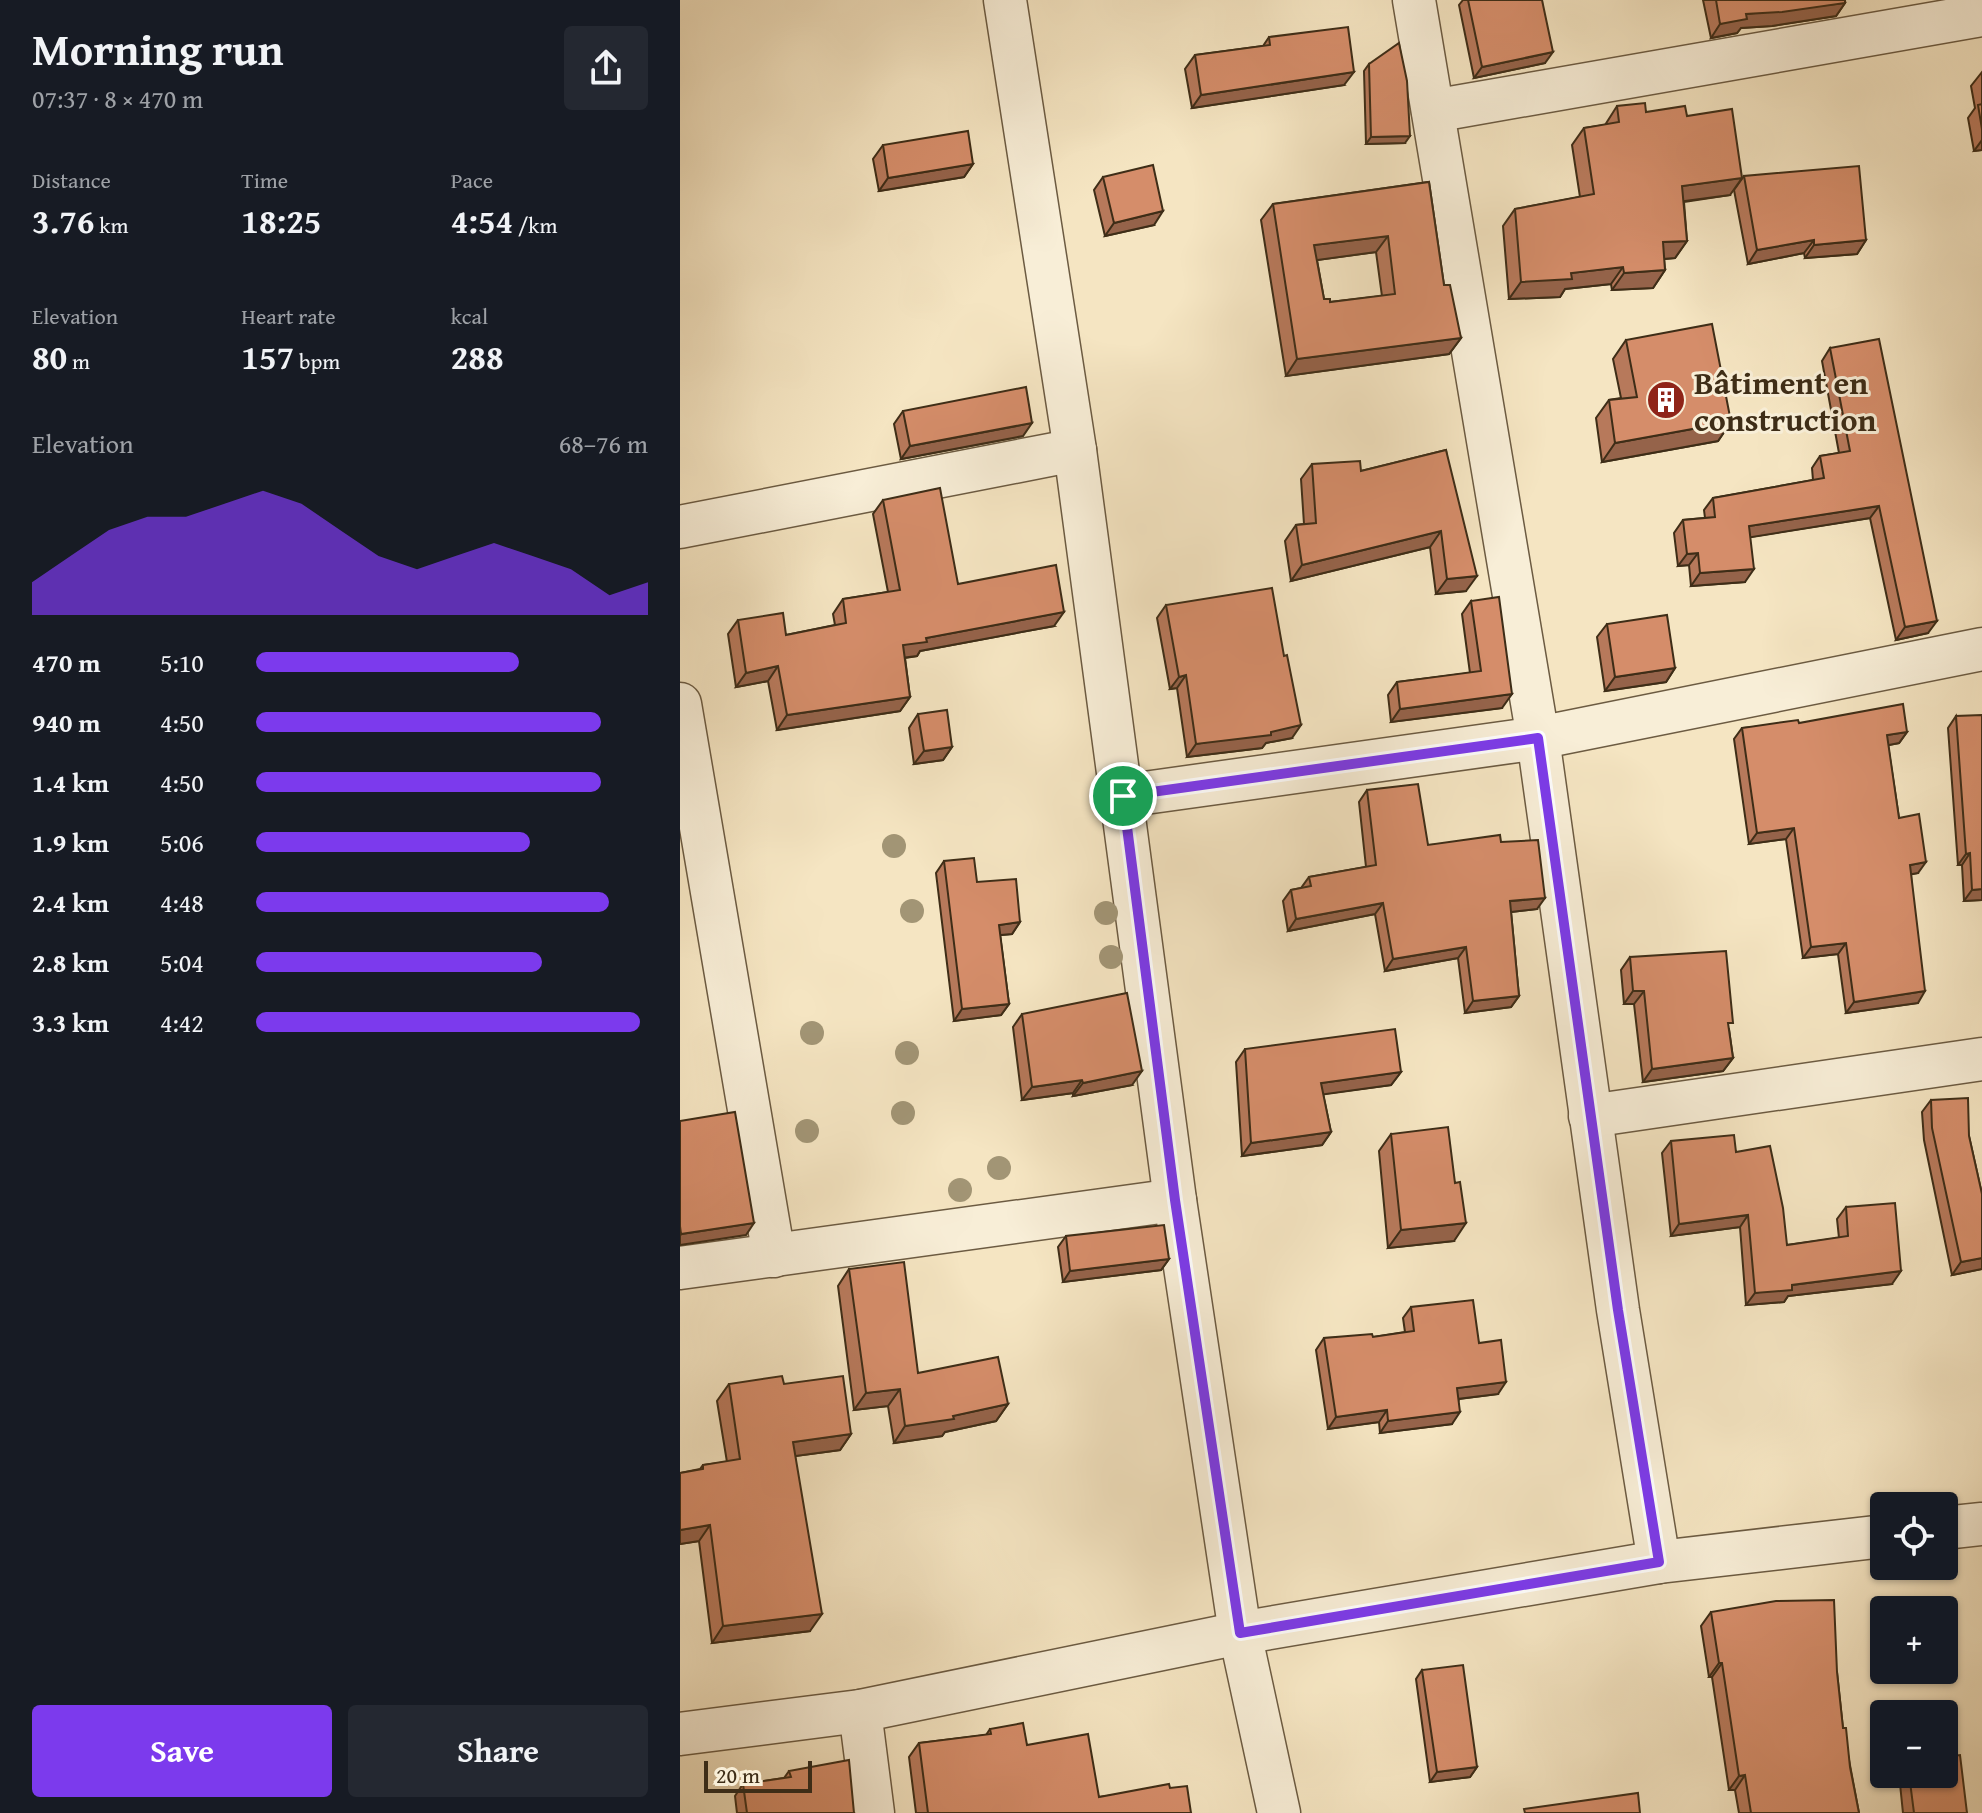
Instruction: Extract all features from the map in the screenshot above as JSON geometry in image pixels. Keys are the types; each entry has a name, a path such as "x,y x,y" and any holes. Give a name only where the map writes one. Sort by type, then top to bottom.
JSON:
{"street":[{"path":"1005,0 1075,450 1175,1200 1240,1633 1279,1813"},
{"path":"1414,0 1538,738 1618,1310 1659,1562"},
{"path":"1433,111 1982,15"},
{"path":"680,527 1075,450"},
{"path":"1123,796 1538,738 1982,649"},
{"path":"680,704 774,1256"},
{"path":"1590,1116 1982,1059"},
{"path":"680,1268 1175,1200"},
{"path":"1958,1527 1982,1524"},
{"path":"680,1734 860,1711 1240,1633 1659,1562 1870,1538"},
{"path":"860,1711 873,1813"}],"building":[{"path":"1468,0 1542,0 1553,52 1482,67"},
{"path":"1716,0 1845,0 1845,3 1746,14 1747,19 1720,24"},
{"path":"1348,27 1354,72 1201,95 1195,55 1270,45 1269,37"},
{"path":"1399,43 1407,81 1410,136 1371,137 1369,64"},
{"path":"1645,103 1646,112 1685,106 1687,116 1732,109 1742,178 1682,186 1687,241 1663,242 1665,270 1624,273 1623,267 1571,273 1572,279 1521,282 1515,209 1594,194 1584,128 1619,122 1617,106"},
{"path":"1982,104 1982,129 1978,105"},
{"path":"968,131 973,164 888,178 883,145"},
{"path":"1153,165 1163,211 1114,223 1103,177"},
{"path":"1859,166 1866,240 1814,245 1814,240 1757,250 1744,176"},
{"path":"1429,182 1444,285 1450,285 1461,338 1297,359 1273,204","holes":["1388,236 1395,294 1330,302 1330,299 1324,299 1314,245"]},
{"name":"Bâtiment en construction","path":"1712,324 1731,422 1615,443 1609,400 1637,397 1626,340"},
{"path":"1879,339 1937,621 1905,627 1879,506 1749,526 1754,569 1700,573 1698,553 1687,554 1683,520 1715,517 1713,498 1824,478 1820,456 1850,451 1830,348"},
{"path":"1026,387 1032,423 910,446 903,411"},
{"path":"1446,450 1477,576 1447,579 1441,531 1302,565 1296,525 1316,523 1312,464 1360,461 1361,471"},
{"path":"940,488 958,584 1056,565 1064,612 903,645 910,697 787,715 778,666 746,673 738,620 783,613 786,635 846,623 843,599 900,590 883,500"},
{"path":"1272,588 1301,725 1271,732 1271,735 1196,744 1186,675 1179,677 1166,605"},
{"path":"1499,597 1512,694 1400,709 1397,682 1481,671 1471,601"},
{"path":"1667,615 1675,668 1615,677 1607,624"},
{"path":"1903,704 1907,732 1887,735 1899,818 1919,814 1926,862 1910,865 1925,991 1854,1002 1846,943 1811,947 1794,828 1757,833 1742,728 1798,720 1799,723"},
{"path":"947,710 952,747 924,751 918,714"},
{"path":"1982,715 1982,889 1972,890 1970,853 1966,854 1956,716"},
{"path":"1418,784 1428,845 1500,835 1501,842 1538,840 1545,898 1510,901 1519,996 1473,1001 1466,947 1393,959 1383,903 1296,919 1291,890 1311,886 1309,877 1376,865 1367,790"},
{"path":"974,858 977,882 1016,879 1020,922 999,925 1009,1004 962,1009 944,861"},
{"path":"1726,951 1733,1023 1728,1023 1733,1058 1652,1069 1644,991 1633,991 1630,957"},
{"path":"1127,993 1142,1071 1083,1083 1082,1080 1032,1087 1022,1014"},
{"path":"1395,1029 1401,1072 1321,1083 1331,1132 1251,1143 1245,1049"},
{"path":"1968,1098 1969,1136 1982,1194 1982,1258 1961,1262 1932,1128 1931,1100"},
{"path":"735,1112 754,1223 681,1234 680,1121"},
{"path":"1448,1127 1455,1183 1460,1182 1466,1223 1401,1230 1391,1134"},
{"path":"1734,1135 1736,1152 1770,1146 1787,1245 1848,1236 1846,1207 1895,1203 1901,1271 1792,1285 1792,1290 1755,1293 1748,1215 1679,1224 1671,1141"},
{"path":"1164,1225 1169,1259 1070,1271 1066,1236"},
{"path":"904,1262 918,1373 998,1357 1008,1404 953,1416 954,1419 905,1426 900,1389 866,1393 849,1269"},
{"path":"1473,1300 1479,1343 1501,1340 1506,1382 1457,1388 1460,1412 1388,1421 1387,1410 1336,1417 1324,1338 1372,1334 1373,1337 1414,1331 1411,1307"},
{"path":"782,1376 784,1384 843,1376 851,1434 793,1442 822,1614 723,1626 710,1525 680,1530 680,1473 703,1469 703,1465 740,1459 729,1384"},
{"path":"1834,1600 1843,1728 1846,1728 1859,1813 1751,1813 1745,1775 1739,1776 1711,1612 1776,1601"},
{"path":"1463,1665 1477,1767 1437,1772 1422,1670"},
{"path":"1023,1723 1027,1745 1088,1734 1099,1797 1169,1784 1170,1788 1187,1786 1191,1813 928,1813 919,1743 991,1734 990,1729"},
{"path":"1958,1755 1967,1813 1914,1813 1911,1788 1958,1788"},
{"path":"849,1760 854,1813 747,1813 743,1784 791,1777 789,1771"},
{"path":"1638,1793 1640,1813 1525,1813 1524,1809"}],"place":[{"name":"Bâtiment en construction","path":"1666,400"}],"route":[{"path":"1538,738 1618,1310 1659,1562 1240,1633 1175,1200 1123,796 1538,738"}]}
